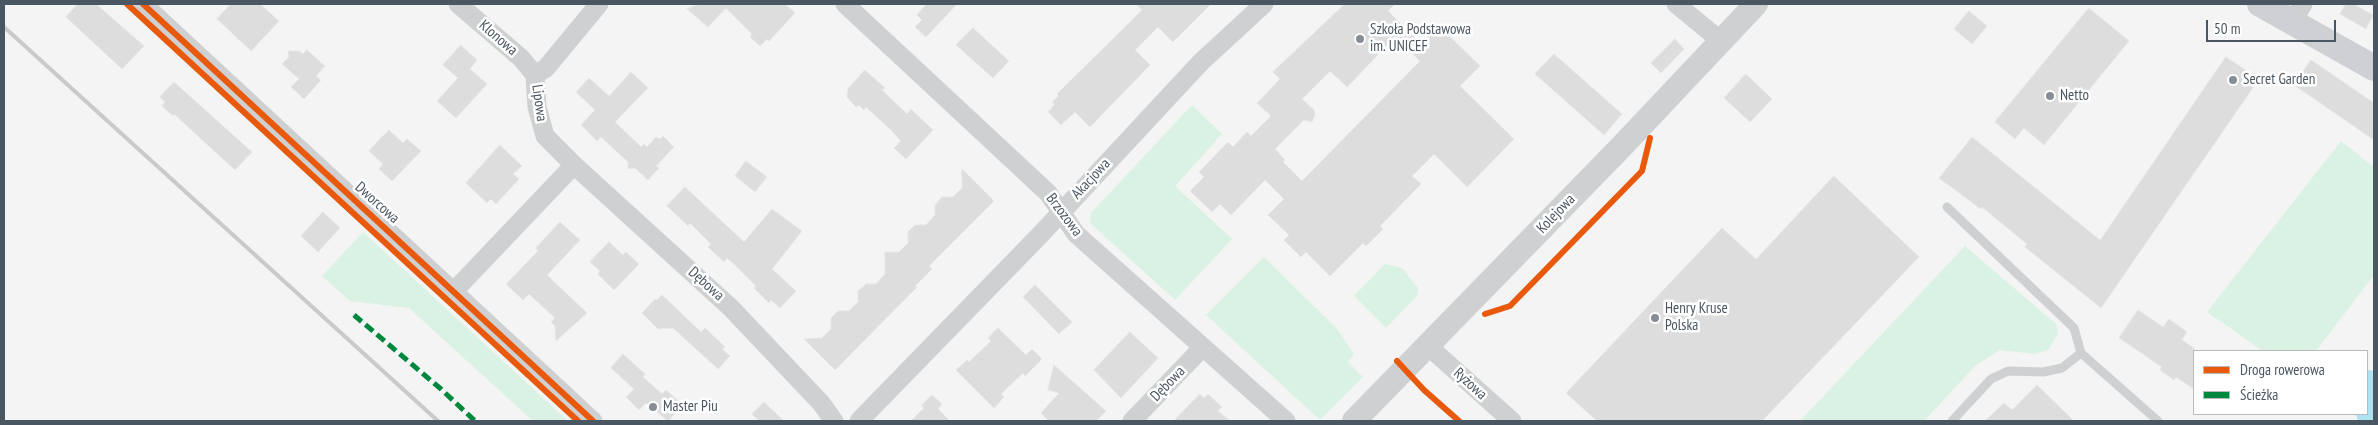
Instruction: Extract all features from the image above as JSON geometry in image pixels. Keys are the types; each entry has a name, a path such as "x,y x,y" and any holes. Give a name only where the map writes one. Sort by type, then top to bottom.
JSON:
{"main road":[{"path":"2260,4 2298,13 2374,68"}],"street":[{"name":"Dworcowa","path":"143,4 593,421"},
{"name":"Klonowa","path":"458,4 521,58 535,75"},
{"name":"Lipowa","path":"570,162 545,136 537,107 535,75 546,68 599,4"},
{"name":"Brzozowa","path":"845,4 1048,193 1076,234 1286,421"},
{"name":"Akacjowa","path":"859,421 1062,211 1201,62 1264,4"},
{"path":"1676,4 1721,41"},
{"name":"Kolejowa","path":"1354,421 1756,4"},
{"path":"454,291 570,162"},
{"name":"Dębowa","path":"570,162 731,308 820,403 834,421"},
{"name":"Ryżowa","path":"1428,346 1512,421"},
{"name":"Dębowa","path":"1132,421 1203,347"}],"lane":[{"path":"1947,207 2074,328 2081,353 2158,421"},
{"path":"1952,421 1991,379 2008,372 2043,372 2062,368 2081,353"}],"green space":[{"path":"1192,105 1222,134 1175,186 1232,239 1175,300 1090,223 1091,213"},
{"path":"2341,141 2374,167 2374,275 2317,350 2262,350 2207,312"},
{"path":"363,232 568,421 533,421 409,308 350,301 322,276"},
{"path":"1965,246 2056,324 2058,334 2048,350 2035,354 2000,350 1975,366 1924,421 1800,421"},
{"path":"1264,257 1337,329 1354,354 1348,362 1363,377 1320,420 1206,315"},
{"path":"1385,264 1402,268 1418,288 1417,296 1386,328 1354,296"}],"water":[{"path":"2368,370 2374,371 2374,421 2358,421 2356,415 2368,415"}],"building":[{"path":"78,4 96,4 144,46 122,69 66,17"},
{"path":"231,4 260,4 279,21 251,51 217,19"},
{"path":"700,4 785,4 795,13 769,41 767,39 760,46 750,37 752,34 726,8 708,27 687,9"},
{"path":"927,4 957,4 926,37 915,27 922,20 917,15"},
{"path":"1136,4 1211,4 1173,42 1158,27 1135,50 1150,65 1090,127 1075,112 1061,125 1048,112 1055,104 1052,102 1059,96 1057,94 1142,10"},
{"path":"1345,4 1395,4 1388,11 1421,44 1439,26 1480,66 1460,86 1514,139 1467,187 1434,154 1412,176 1421,184 1380,226 1383,229 1366,246 1363,243 1330,276 1306,252 1301,257 1284,240 1289,235 1268,215 1284,199 1265,180 1231,215 1220,204 1212,212 1190,191 1204,177 1199,172 1228,142 1233,147 1247,132 1251,136 1271,116 1257,103 1280,79 1273,72","holes":["1395,37 1420,61 1302,181 1283,162 1285,160 1275,149 1304,120 1312,122 1315,115 1314,110 1302,99 1330,71 1347,87"]},
{"path":"2346,4 2353,4 2373,15 2366,29 2340,14"},
{"name":"Netto","path":"2089,8 2129,41 2044,145 2024,128 2015,139 1995,122"},
{"path":"1969,11 1987,26 1972,44 1954,29"},
{"path":"973,28 1009,61 993,78 956,45"},
{"path":"1675,39 1684,49 1661,73 1651,63"},
{"path":"461,45 477,60 470,69 487,84 456,118 437,101 458,78 443,65"},
{"path":"307,50 325,66 316,76 321,80 304,99 291,87 299,79 282,64 289,57 288,51 299,51 303,54"},
{"path":"1554,54 1622,114 1604,135 1535,74"},
{"path":"2226,57 2259,79 2101,308 2025,247 2027,244 1982,207 1981,209 1939,178 1972,137 2100,240"},
{"path":"2311,60 2374,103 2374,140 2294,85"},
{"path":"865,70 885,88 882,90 907,114 911,109 933,130 906,159 894,148 901,141 892,131 866,107 864,110 859,105 856,107 847,97 848,89"},
{"path":"631,72 648,88 615,122 641,147 644,144 647,147 656,137 660,139 663,136 674,147 656,166 659,168 648,180 635,168 628,169 628,162 601,137 597,141 581,125 595,110 576,92 589,78 609,96"},
{"path":"1746,74 1772,99 1750,122 1724,98"},
{"path":"174,82 252,152 235,170 174,114 173,116 162,106 165,102 160,97"},
{"path":"389,130 403,143 407,139 421,151 392,181 379,169 383,164 369,151"},
{"path":"500,145 522,166 513,174 519,179 496,204 491,199 487,203 466,183"},
{"path":"746,161 767,177 755,192 735,176"},
{"path":"962,169 994,201 929,266 932,269 915,286 917,287 835,370 804,339 822,338 831,329 831,318 838,311 849,311 858,302 858,291 866,284 876,284 885,274 885,252 899,252 908,243 908,232 915,225 926,225 935,215 935,205 942,197 953,197 962,188"},
{"path":"1834,176 1919,257 1762,421 1597,421 1566,393 1722,228 1756,259"},
{"path":"685,187 744,242 772,209 802,231 772,269 796,291 780,308 771,300 769,303 754,288 756,286 736,266 727,258 724,262 708,247 711,244 690,223 688,226 667,206"},
{"path":"323,212 340,228 318,252 301,236"},
{"path":"560,222 580,240 547,275 587,313 556,341 555,326 551,322 555,318 529,294 523,300 506,284 538,251 536,248"},
{"path":"609,242 623,255 626,252 639,264 614,290 598,274 600,271 590,262"},
{"path":"1035,285 1072,322 1059,334 1023,297"},
{"path":"662,295 701,332 705,328 725,347 722,349 730,356 718,369 673,328 658,329 642,313 655,299 657,300"},
{"path":"2138,310 2163,327 2169,319 2187,332 2182,340 2194,348 2193,388 2176,377 2174,380 2160,370 2162,367 2119,338"},
{"path":"998,328 1026,355 1032,349 1042,359 1025,376 1023,373 1001,394 1004,397 994,408 956,370 967,360 969,362 991,341 988,338"},
{"path":"1130,332 1158,358 1121,398 1094,370"},
{"path":"623,354 645,374 643,377 662,394 666,390 683,405 668,421 646,403 639,410 626,397 634,389 611,368"},
{"path":"1054,365 1106,411 1096,421 1049,421 1041,413 1059,393 1048,390"},
{"path":"2037,385 2074,421 1985,421 2004,403 2012,410"},
{"path":"1200,394 1204,398 1208,394 1222,407 1218,411 1230,421 1174,421"},
{"path":"932,395 942,404 938,409 950,421 911,421 924,408 922,405"},
{"path":"764,402 784,421 759,421 752,414"}],"railway":[{"path":"4,27 438,421"}],"marked path":[{"path":"354,315 441,389 475,421"}],"cycle path":[{"path":"127,4 578,421"},
{"path":"143,4 593,421"},
{"path":"1485,314 1510,306 1642,171 1650,138"},
{"path":"1397,361 1424,390 1459,421"}],"place":[{"name":"Szkoła Podstawowa im. UNICEF","path":"1360,39"},
{"name":"Secret Garden","path":"2233,80"},
{"name":"Netto","path":"2050,96"},
{"name":"Henry Kruse Polska","path":"1655,318"},
{"name":"Master Piu","path":"653,407"}]}
